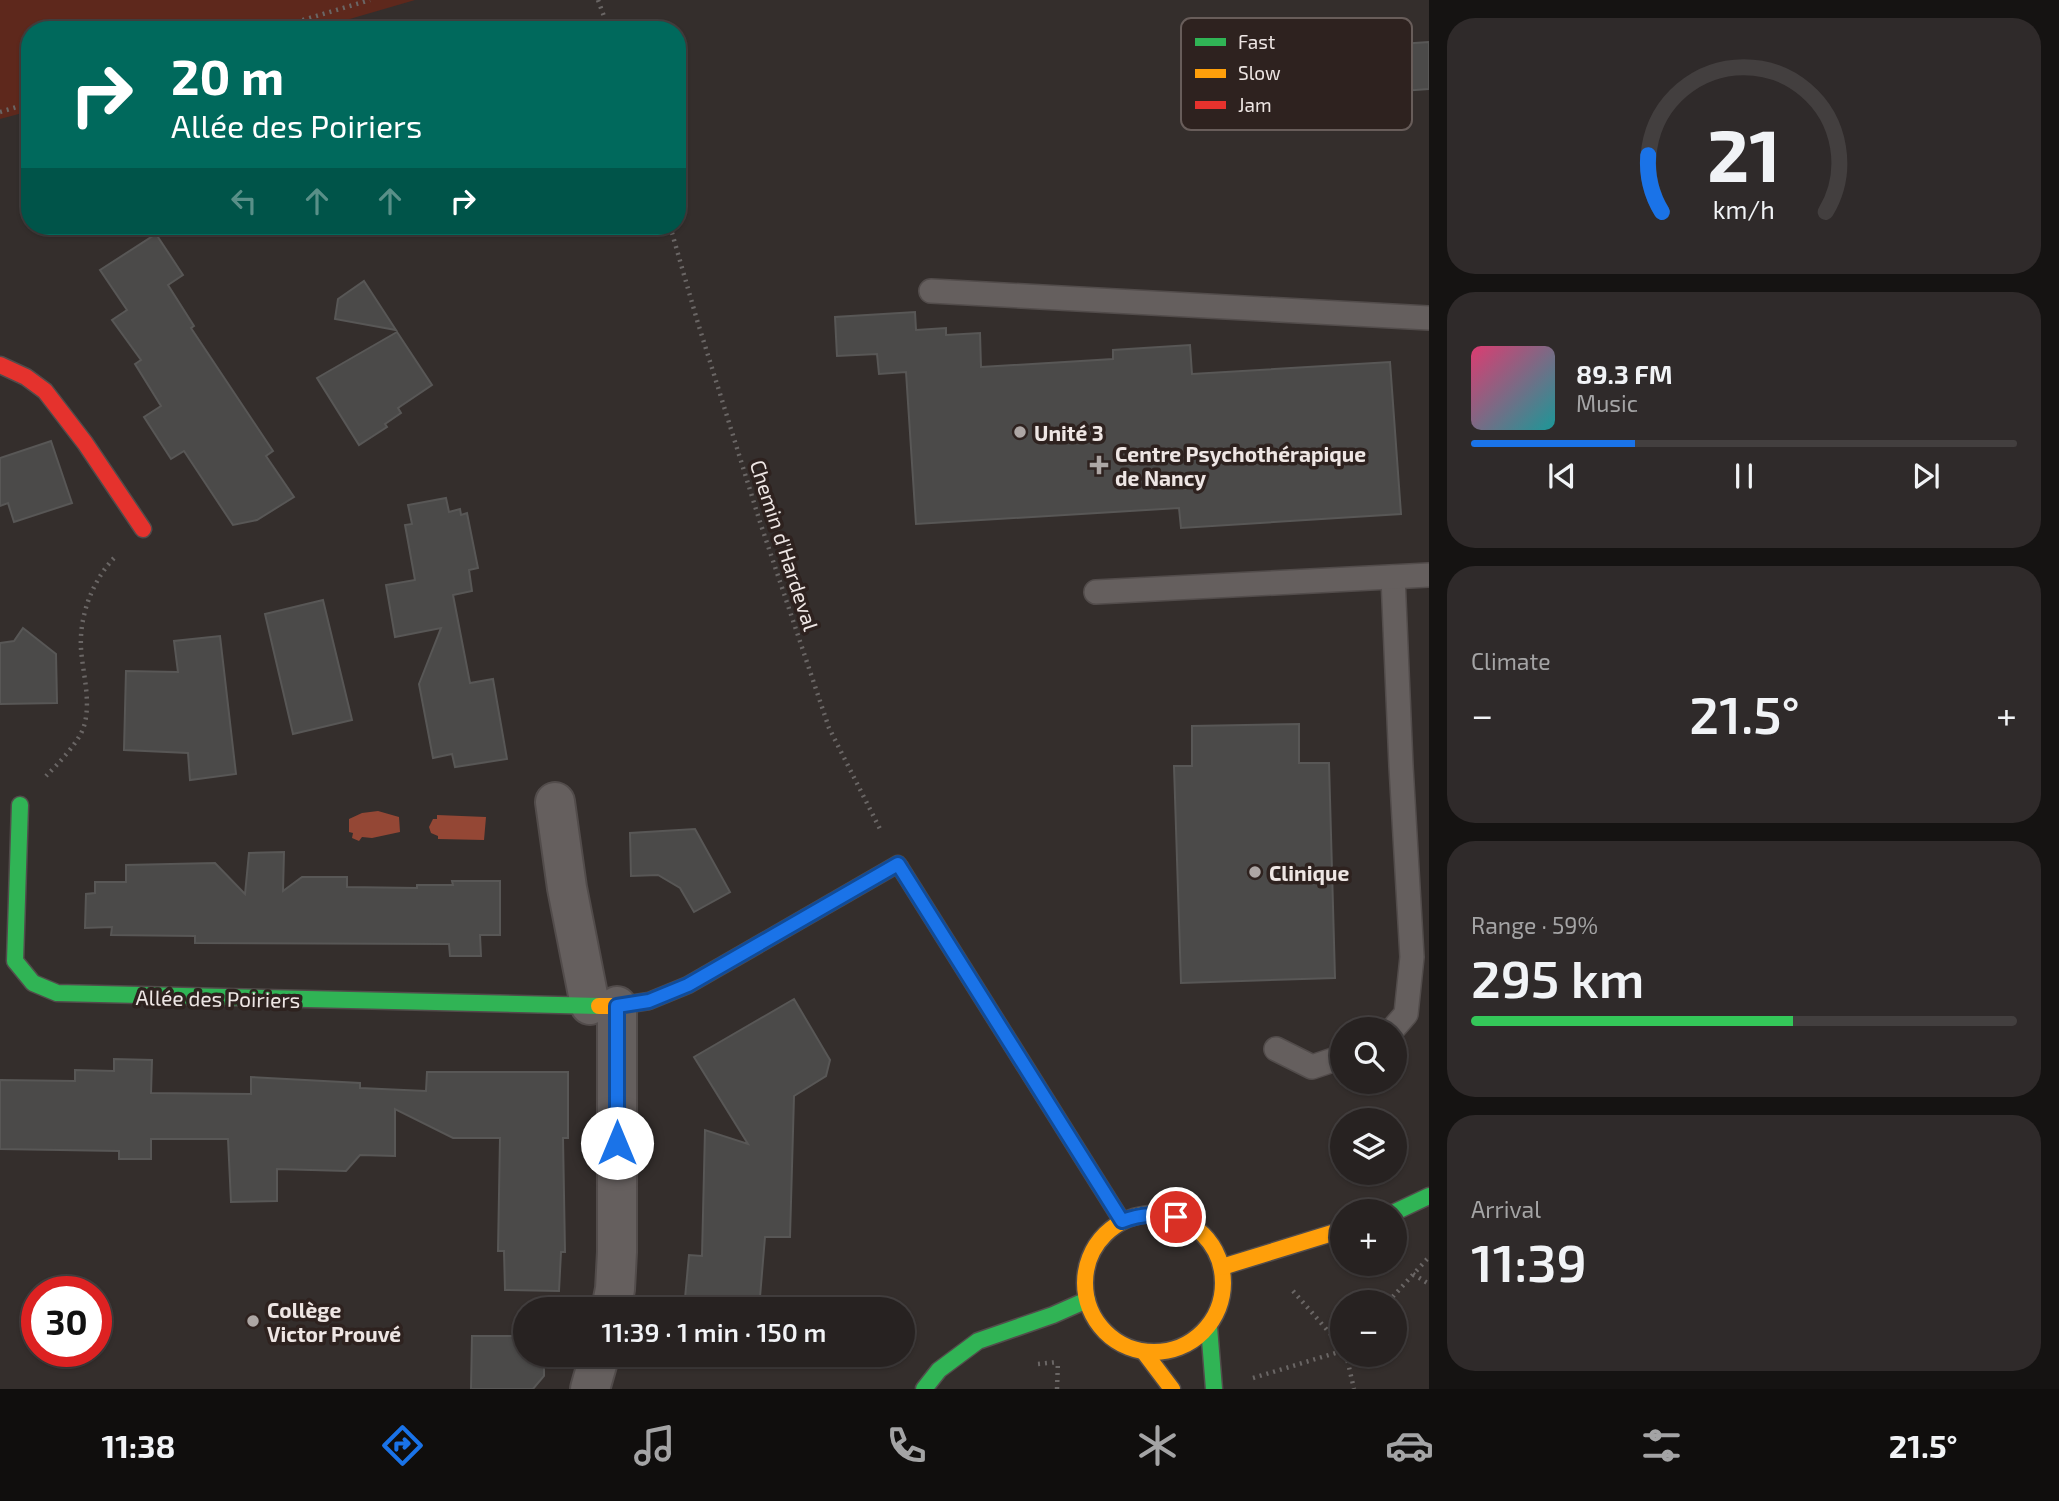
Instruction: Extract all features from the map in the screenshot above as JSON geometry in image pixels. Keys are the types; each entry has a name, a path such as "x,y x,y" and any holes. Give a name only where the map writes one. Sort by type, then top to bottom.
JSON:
{"street":[{"path":"0,365 26,377 45,391 85,443 143,529"},
{"name":"Allée des Poiriers","path":"10,801 15,961 33,983 57,993 604,1005 649,1001 688,985 898,864"},
{"path":"555,802 566,888 604,1005 617,1252 613,1297"},
{"path":"898,864 1122,1221"},
{"path":"1407,1206 1429,1196"},
{"path":"1156,1213 1176,1217 1200,1230 1212,1244 1222,1267 1223,1292 1217,1313 1209,1327 1187,1344 1167,1351 1144,1352 1130,1348 1109,1335 1094,1318 1087,1300 1086,1277 1091,1256 1105,1234 1122,1221 1140,1215 1156,1213"},
{"path":"1222,1267 1330,1234"},
{"path":"924,1389 939,1370 978,1341 1087,1300"},
{"path":"1209,1327 1214,1389"},
{"path":"1144,1352 1172,1389"},
{"path":"590,1389 596,1367"}],"lane":[{"path":"930,291 1429,318"},
{"path":"1096,592 1429,575"},
{"path":"1393,577 1412,957 1406,1014 1403,1017"},
{"path":"1276,1049 1312,1067 1330,1060"}],"path":[{"path":"299,21 370,0"},
{"path":"598,0 605,21"},
{"path":"0,112 21,106"},
{"name":"Chemin d'Hardeval","path":"672,235 696,320 760,522 829,727 898,864"},
{"path":"10,801 60,761 82,732 87,703 81,645 85,605 107,565 143,529"},
{"path":"1399,1290 1429,1257"},
{"path":"1413,1274 1429,1284"},
{"path":"1293,1292 1330,1336"},
{"path":"1243,1381 1330,1355"},
{"path":"1057,1389 1058,1362"},
{"path":"1348,1367 1354,1389"}],"shaded area":[{"path":"0,0 415,0 343,21 21,21 21,113 0,119"},
{"path":"378,811 399,817 400,832 372,838 362,837 359,841 352,838 349,819 362,813"},
{"path":"437,815 486,817 484,840 438,839 429,827 433,819 437,819"}],"building":[{"path":"1429,42 1429,89 1412,90 1412,43"},
{"path":"157,235 183,275 168,285 194,326 191,328 273,451 266,456 294,497 257,520 233,525 184,451 171,459 144,417 161,406 135,364 141,360 112,320 127,310 100,270"},
{"path":"364,281 396,330 335,319 338,299"},
{"path":"915,312 916,330 946,328 946,335 980,333 981,367 1113,359 1113,350 1190,345 1192,374 1390,362 1401,514 1181,528 1179,508 916,524 906,372 879,374 877,354 837,356 835,317"},
{"path":"397,332 432,385 398,408 401,413 385,424 387,427 359,445 317,378"},
{"path":"51,441 72,503 14,522 8,503 0,506 0,458"},
{"path":"446,498 449,512 460,509 461,515 467,513 478,568 469,570 472,591 453,595 470,683 493,679 507,759 455,767 452,754 433,758 419,684 441,628 395,637 386,585 415,580 405,525 412,524 408,505"},
{"path":"323,600 352,720 293,734 265,614"},
{"path":"23,628 56,654 57,703 0,704 0,643 14,641"},
{"path":"220,636 236,774 190,780 188,753 124,750 126,671 178,672 174,641"},
{"name":"Clinique","path":"1299,724 1299,763 1329,763 1335,978 1181,983 1174,766 1192,766 1192,726"},
{"path":"695,829 730,892 694,912 680,888 658,875 631,876 630,833"},
{"path":"284,852 283,891 302,877 347,877 347,887 417,888 417,885 453,885 452,881 500,881 500,935 480,935 481,956 450,956 449,944 195,943 195,936 111,935 112,927 85,928 86,894 95,893 95,882 126,882 126,865 215,863 245,894 249,853"},
{"path":"794,999 830,1060 826,1076 794,1096 790,1237 765,1237 760,1297 685,1297 689,1255 702,1256 705,1130 748,1144 694,1057"},
{"path":"114,1059 152,1060 151,1093 251,1094 251,1077 360,1083 360,1088 426,1091 427,1072 568,1072 568,1138 563,1138 565,1252 561,1252 559,1291 505,1290 504,1251 498,1251 500,1138 453,1138 395,1109 395,1156 360,1155 346,1171 277,1169 277,1201 231,1202 228,1139 151,1139 151,1159 119,1159 119,1151 0,1149 0,1080 75,1081 75,1070 114,1071"},
{"path":"472,1336 513,1336 513,1367 544,1367 544,1376 533,1389 471,1389"}],"traffic: fast":[{"path":"20,805 15,961 33,983 57,993 599,1006"},
{"path":"900,867 1122,1221"},
{"path":"1407,1206 1429,1196"},
{"path":"924,1389 939,1370 978,1341 1087,1300"},
{"path":"1209,1327 1214,1389"}],"traffic: slow":[{"path":"599,1006 649,1001 688,985 898,864 900,867"},
{"path":"1154,1214 1180,1219 1203,1234 1218,1257 1223,1283 1218,1309 1203,1332 1180,1347 1154,1352 1128,1347 1105,1332 1090,1309 1085,1283 1090,1257 1105,1234 1128,1219 1154,1214"},
{"path":"1222,1267 1330,1234"},
{"path":"1144,1352 1172,1389"}],"traffic: jam":[{"path":"0,365 26,377 45,391 85,443 143,529"}],"place":[{"name":"Unité 3","path":"1020,432"},
{"name":"Centre Psychothérapique de Nancy","path":"1099,465"},
{"name":"Clinique","path":"1255,872"},
{"name":"Collège Victor Prouvé","path":"253,1321"}],"route":[{"path":"617,1143 617,1006 649,1001 688,985 898,864 1122,1221 1156,1213 1176,1217"}]}
